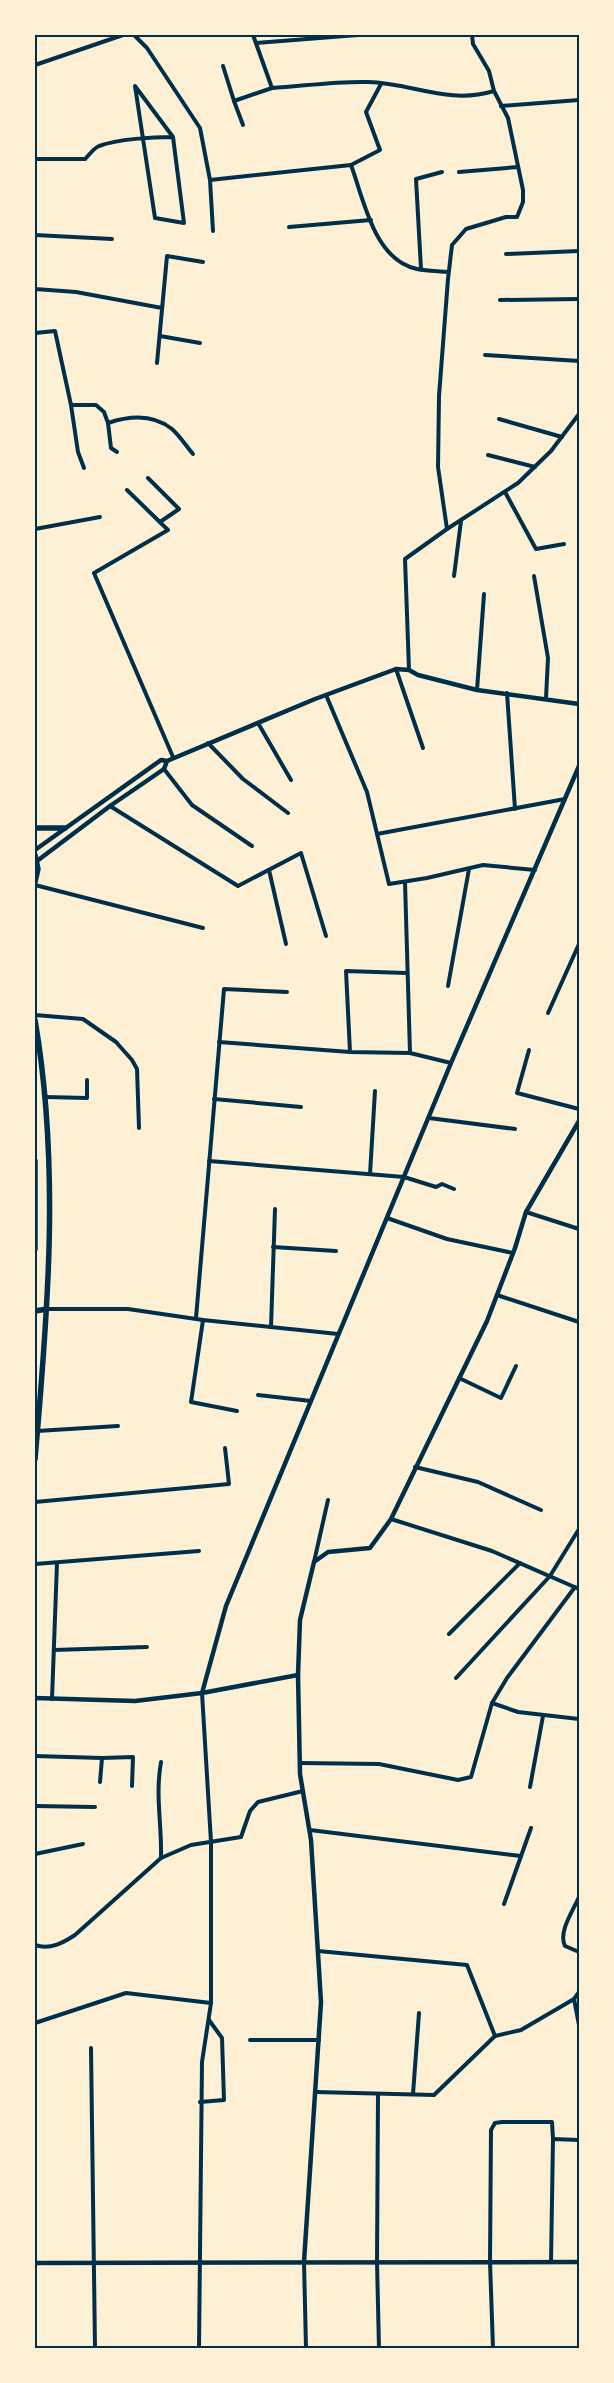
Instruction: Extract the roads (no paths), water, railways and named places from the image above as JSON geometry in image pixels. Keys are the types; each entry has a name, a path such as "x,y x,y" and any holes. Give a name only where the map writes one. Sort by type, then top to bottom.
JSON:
{"main road":[{"path":"35,828 65,828"},
{"path":"35,883 38,869 36,858"},
{"path":"35,1020 46,1097 51,1175 47,1309 35,1459"},
{"path":"35,1161 35,1248"},
{"path":"35,1311 47,1309"}],"street":[{"path":"35,65 123,35"},
{"path":"134,35 147,48 200,128 210,180 213,231"},
{"path":"253,35 272,88"},
{"path":"256,43 358,35"},
{"path":"446,529 438,467 439,396 448,272 452,245 466,229 506,217 517,217 523,202 508,118 494,91 489,71 473,44 472,35"},
{"path":"223,66 243,125"},
{"path":"234,101 272,88 369,82 452,96 474,97 494,91"},
{"path":"210,180 351,165 380,150 366,112 381,84"},
{"path":"135,86 173,137 184,223 155,218 135,86"},
{"path":"501,106 579,100"},
{"path":"35,159 85,159 98,146 173,137"},
{"path":"351,165 379,241 402,262 421,269 448,272"},
{"path":"459,172 518,167"},
{"path":"421,269 416,179 442,172"},
{"path":"289,227 371,220"},
{"path":"35,235 112,239"},
{"path":"506,254 579,251"},
{"path":"157,363 167,256 203,262"},
{"path":"35,289 76,292 162,308"},
{"path":"500,300 579,299"},
{"path":"35,333 56,331 71,405 78,452 84,468"},
{"path":"160,336 200,342"},
{"path":"485,355 579,362"},
{"path":"71,405 96,405 104,412 108,423 111,448 117,452"},
{"path":"409,670 405,559 446,529 518,483 562,437 579,414"},
{"path":"108,423 126,417 146,417 172,429 193,454"},
{"path":"499,419 562,437"},
{"path":"488,455 535,467"},
{"path":"148,478 179,509 160,522"},
{"path":"127,490 168,530 94,573 174,757"},
{"path":"505,492 536,549 564,544"},
{"path":"35,529 100,517"},
{"path":"454,576 461,521"},
{"path":"534,576 548,658 546,698"},
{"path":"477,690 484,594"},
{"path":"396,669 423,748"},
{"path":"36,858 164,769 168,761 174,757 326,695 396,669 409,670 418,675 477,690 579,704"},
{"path":"507,693 515,809"},
{"path":"326,695 368,792 389,884 483,866 535,870"},
{"path":"258,723 291,780"},
{"path":"208,743 243,779 288,813"},
{"path":"35,850 161,760 168,761"},
{"path":"199,2348 200,2102 202,2062 211,2003 212,1842 202,1693 226,1606 451,1063 579,766"},
{"path":"164,769 192,805 252,846"},
{"path":"377,834 565,799"},
{"path":"110,806 238,886 301,853 326,936"},
{"path":"448,986 469,869"},
{"path":"269,870 286,944"},
{"path":"405,882 406,973 410,1054"},
{"path":"35,883 203,928"},
{"path":"548,1013 579,944"},
{"path":"350,1052 346,971 406,973"},
{"path":"196,1318 224,989 287,992"},
{"path":"35,1015 83,1019 116,1042 132,1060 137,1069 139,1128"},
{"path":"219,1042 350,1052 410,1054 451,1063"},
{"path":"529,1050 517,1093 579,1109"},
{"path":"46,1097 87,1098 87,1080"},
{"path":"370,1174 375,1091"},
{"path":"214,1099 301,1107"},
{"path":"429,1118 515,1129"},
{"path":"314,1562 328,1552 370,1548 391,1519 487,1321 513,1254 526,1212 564,1143 579,1121"},
{"path":"208,1161 404,1177 436,1187 442,1184 454,1189"},
{"path":"271,1327 275,1209"},
{"path":"526,1212 579,1229"},
{"path":"387,1218 447,1239 513,1254"},
{"path":"273,1247 336,1252"},
{"path":"497,1295 579,1322"},
{"path":"47,1309 128,1309 203,1320 338,1334"},
{"path":"203,1320 192,1402 237,1411"},
{"path":"459,1378 501,1398 516,1366"},
{"path":"258,1395 311,1401"},
{"path":"38,1431 118,1426"},
{"path":"35,1502 229,1484 225,1448"},
{"path":"415,1467 478,1482 541,1510"},
{"path":"306,2348 304,2262 320,2002 310,1830 300,1763 298,1675 300,1620 328,1500"},
{"path":"300,1763 379,1764 458,1780 471,1777 492,1703 507,1678 577,1588 492,1551 391,1519"},
{"path":"456,1678 550,1576 579,1529"},
{"path":"35,1564 198,1551"},
{"path":"52,1699 57,1563"},
{"path":"449,1634 520,1563"},
{"path":"54,1650 147,1647"},
{"path":"35,1698 135,1701 202,1693 298,1675"},
{"path":"492,1703 518,1712 579,1719"},
{"path":"530,1787 543,1716"},
{"path":"35,1756 134,1757 132,1786"},
{"path":"100,1782 102,1758"},
{"path":"161,1762 157,1786 162,1830 161,1858"},
{"path":"35,1945 49,1947 62,1944 75,1935 161,1858 190,1845 242,1838 250,1811 258,1802 303,1791"},
{"path":"35,1806 95,1807"},
{"path":"504,1904 531,1828"},
{"path":"310,1830 521,1856"},
{"path":"35,1854 83,1844"},
{"path":"579,1898 562,1940 565,1946 579,1952"},
{"path":"318,1950 467,1965 495,2036"},
{"path":"315,2092 434,2095 495,2036 521,2030 574,1999 579,1992"},
{"path":"35,2023 126,1993 211,2003"},
{"path":"574,1999 579,2025"},
{"path":"413,2094 419,2013"},
{"path":"200,2102 224,2100 222,2038 208,2020"},
{"path":"250,2040 318,2040"},
{"path":"91,2048 94,2348"},
{"path":"378,2095 377,2262 379,2348"},
{"path":"493,2348 490,2262 491,2130 495,2122 552,2122 551,2262"},
{"path":"553,2139 579,2140"},
{"path":"35,2264 579,2262"}]}
